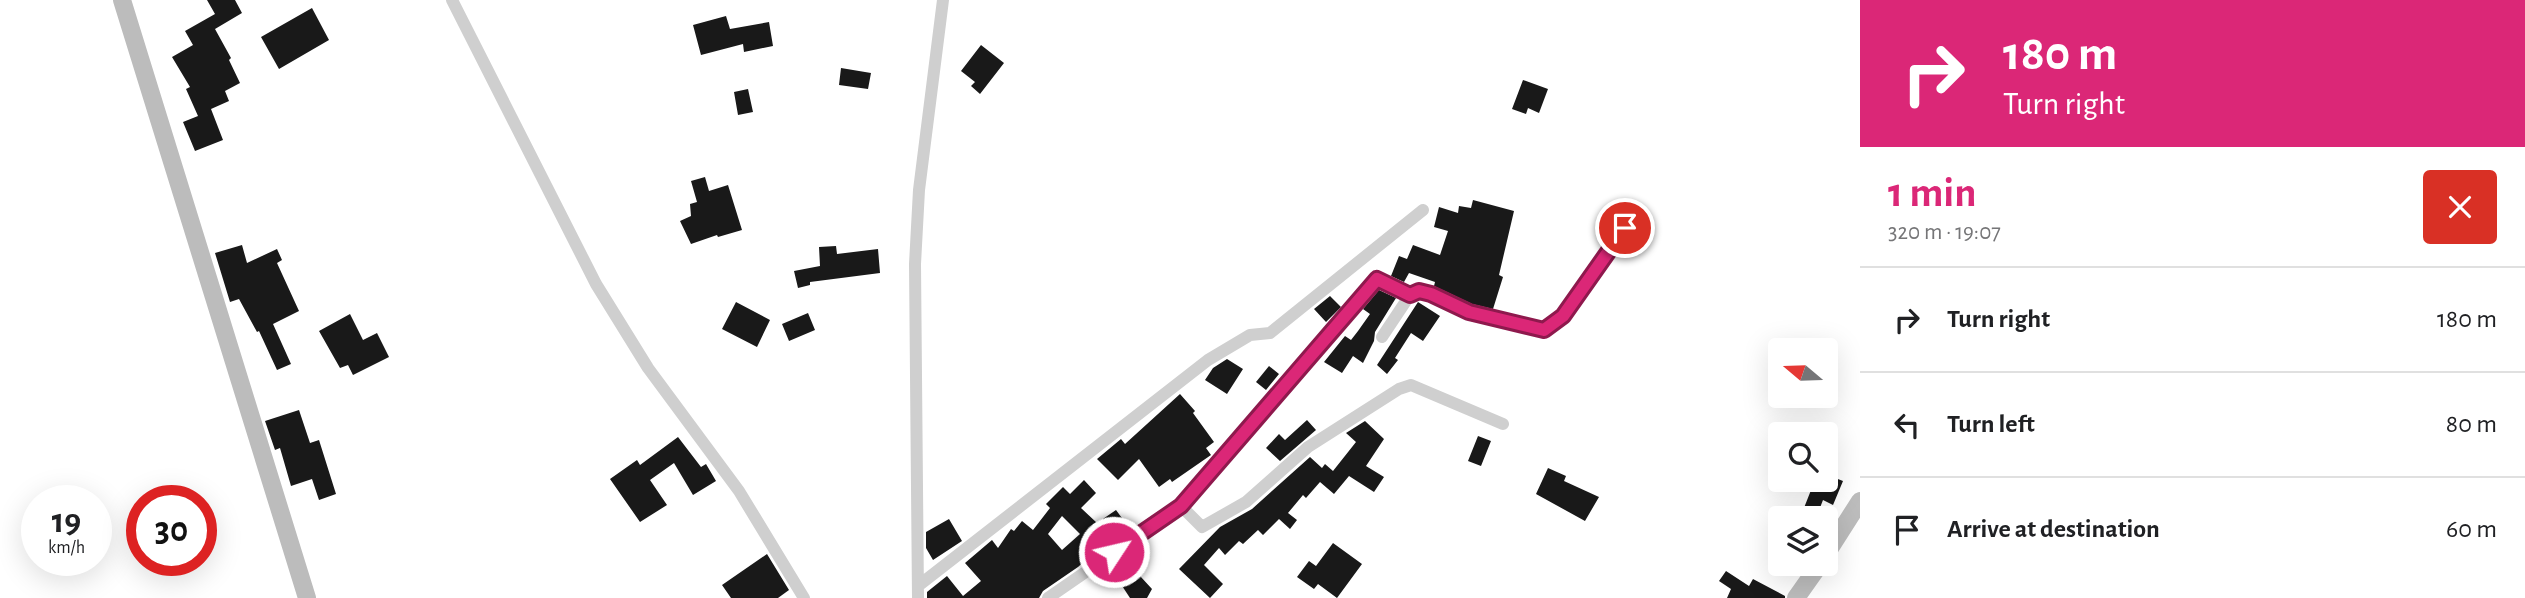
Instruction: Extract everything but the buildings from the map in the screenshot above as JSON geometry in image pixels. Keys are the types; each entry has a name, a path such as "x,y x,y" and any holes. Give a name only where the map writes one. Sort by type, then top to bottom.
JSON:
{"street":[{"path":"122,0 307,598"},
{"path":"452,0 596,284 648,368 739,491 804,598"},
{"path":"918,592 915,264 919,190 943,0"},
{"path":"918,592 1208,360 1250,335 1270,333 1423,210"},
{"path":"1382,337 1410,295 1419,291 1469,312 1544,330 1563,316 1625,228"},
{"path":"1048,598 1181,506 1377,279 1410,295"},
{"path":"1181,506 1202,527 1246,502 1308,447 1399,389 1410,385 1503,424"},
{"path":"1838,536 1860,501"},
{"path":"1796,598 1812,576"}],"route":[{"path":"1114,552 1181,506 1377,279 1410,295 1419,291 1431,294 1469,312 1544,330 1563,316 1625,228"}]}
